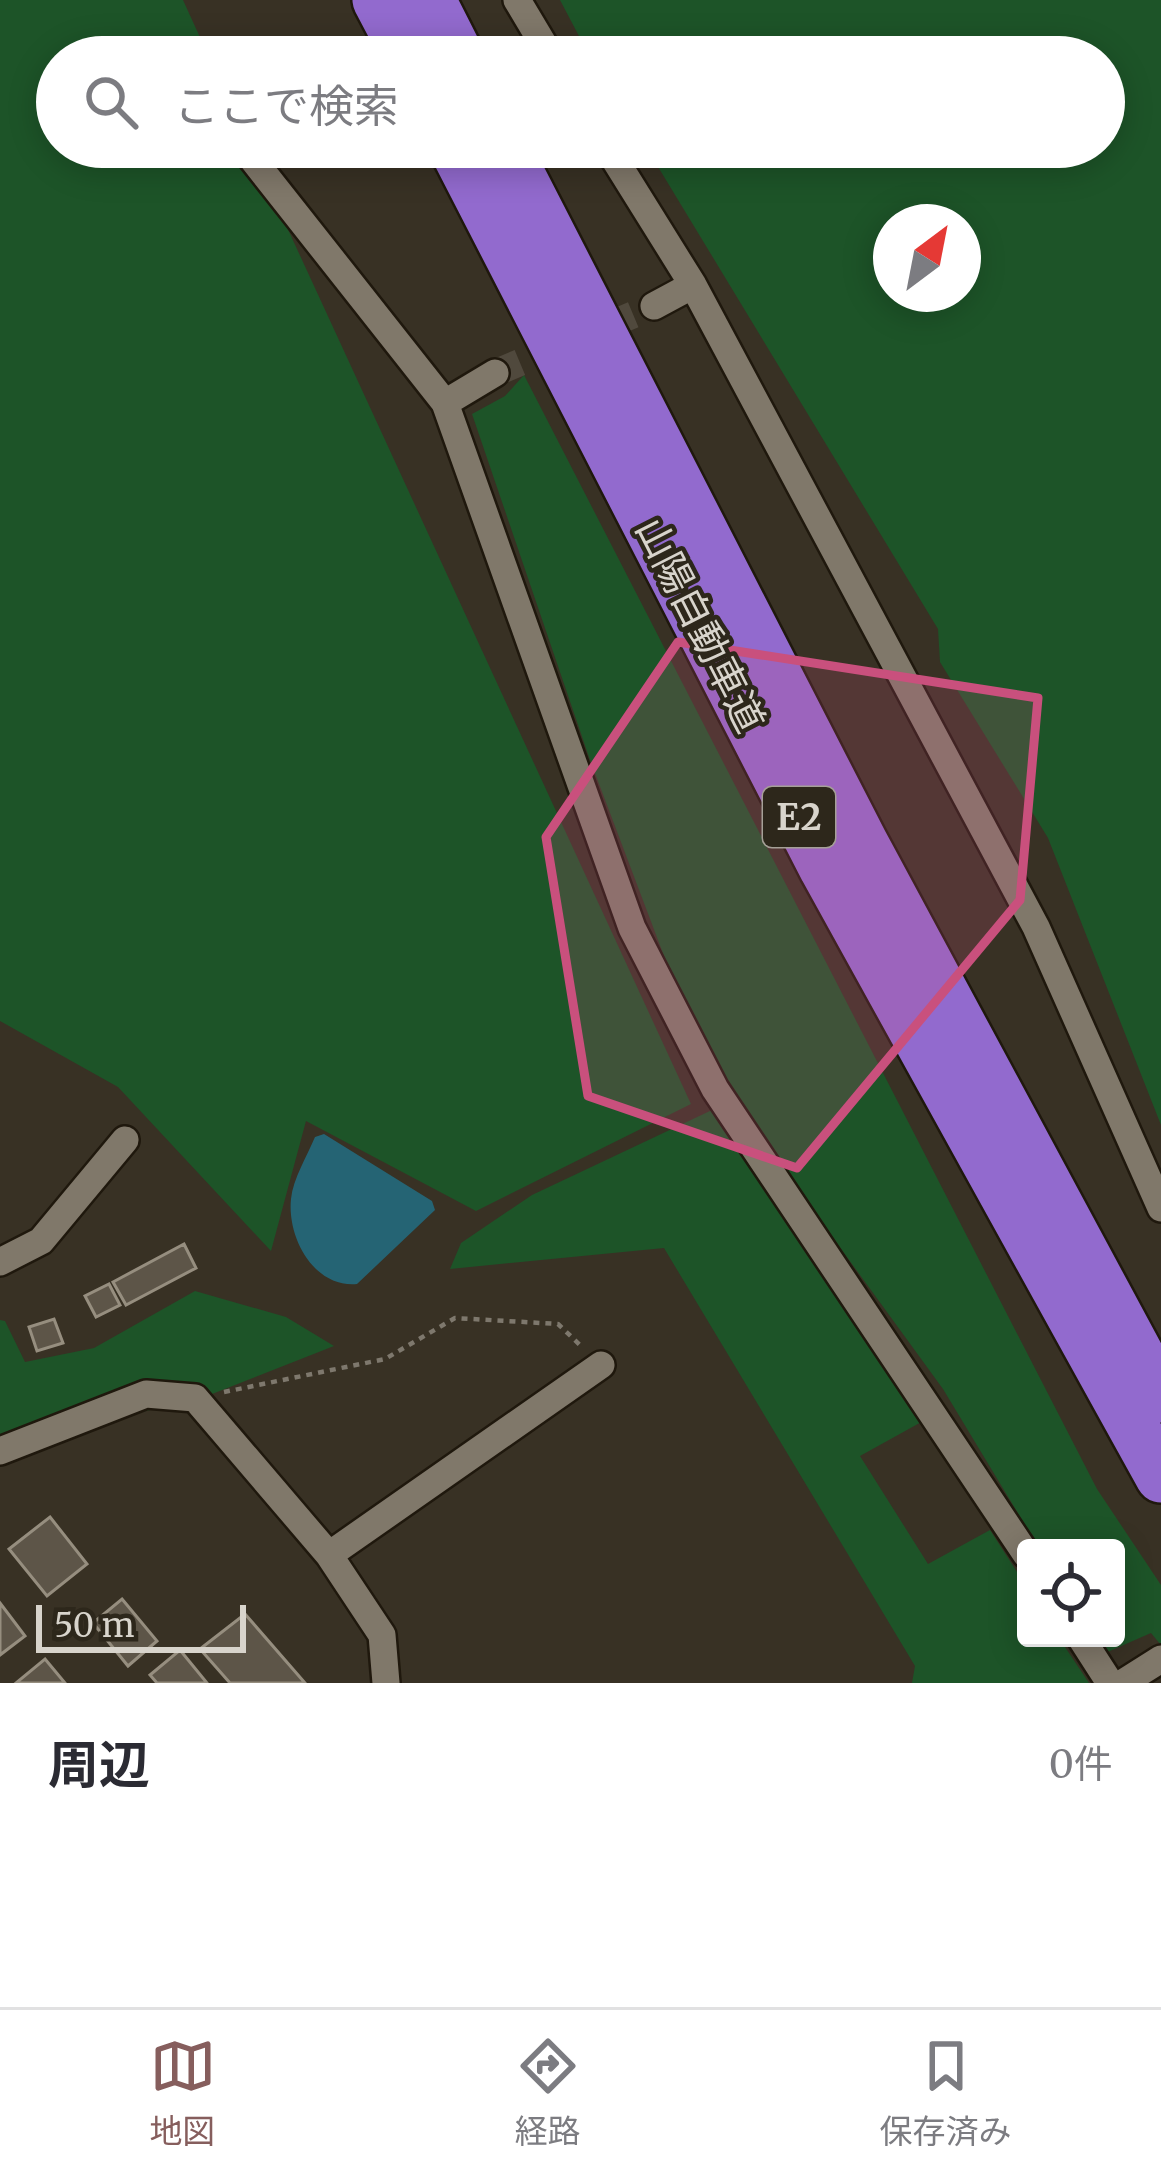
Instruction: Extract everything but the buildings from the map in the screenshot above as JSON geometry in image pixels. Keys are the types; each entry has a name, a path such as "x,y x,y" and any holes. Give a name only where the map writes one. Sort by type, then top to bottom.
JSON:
{"highway":[{"path":"378,0 397,36"},
{"path":"430,0 448,36"},
{"name":"山陽自動車道","path":"465,168 825,868 1161,1477"},
{"name":"山陽自動車道","path":"516,168 862,842 1161,1397"}],"street":[{"path":"517,0 538,36"},
{"path":"260,168 446,403 632,928 715,1089 1017,1541"},
{"path":"620,168 693,285 1036,927 1161,1208"},
{"path":"654,307 693,285"},
{"path":"446,403 495,373"},
{"path":"0,1262 40,1241 125,1140"},
{"path":"328,1556 601,1365"},
{"path":"0,1451 146,1394 195,1398 328,1556 382,1635 386,1683"},
{"path":"1087,1647 1110,1683"},
{"path":"1124,1683 1161,1659"}],"path":[{"path":"195,1398 385,1359 454,1318 558,1324 601,1365"}],"highlighted area":[{"path":"678,642 1038,698 1020,900 797,1168 588,1096 546,837"}],"green space":[{"path":"0,0 183,0 199,36 36,36 36,168 260,168 691,1104 476,1211 306,1121 271,1251 118,1087 0,1021"},
{"path":"560,0 1161,0 1161,1125 1048,838 940,662 938,629 659,168 1125,168 1125,36 579,36"},
{"path":"524,375 1097,1489 1161,1585 1161,1645 1151,1633 1125,1644 1125,1539 1034,1539 943,1389 753,1128 681,1001 590,760 472,414 505,396"},
{"path":"712,1110 925,1420 860,1456 928,1564 990,1530 1017,1572 1017,1647 1065,1647 1089,1683 912,1683 915,1666 664,1248 450,1269 461,1243 532,1195"},
{"path":"195,1291 286,1317 334,1346 207,1396 0,1447 0,1320 5,1321 25,1362 94,1348"}],"water":[{"path":"324,1134 432,1201 435,1210 357,1284 328,1278 316,1269 294,1229 294,1184 315,1137"}],"tunnel":[{"path":"495,373 654,306"}]}
